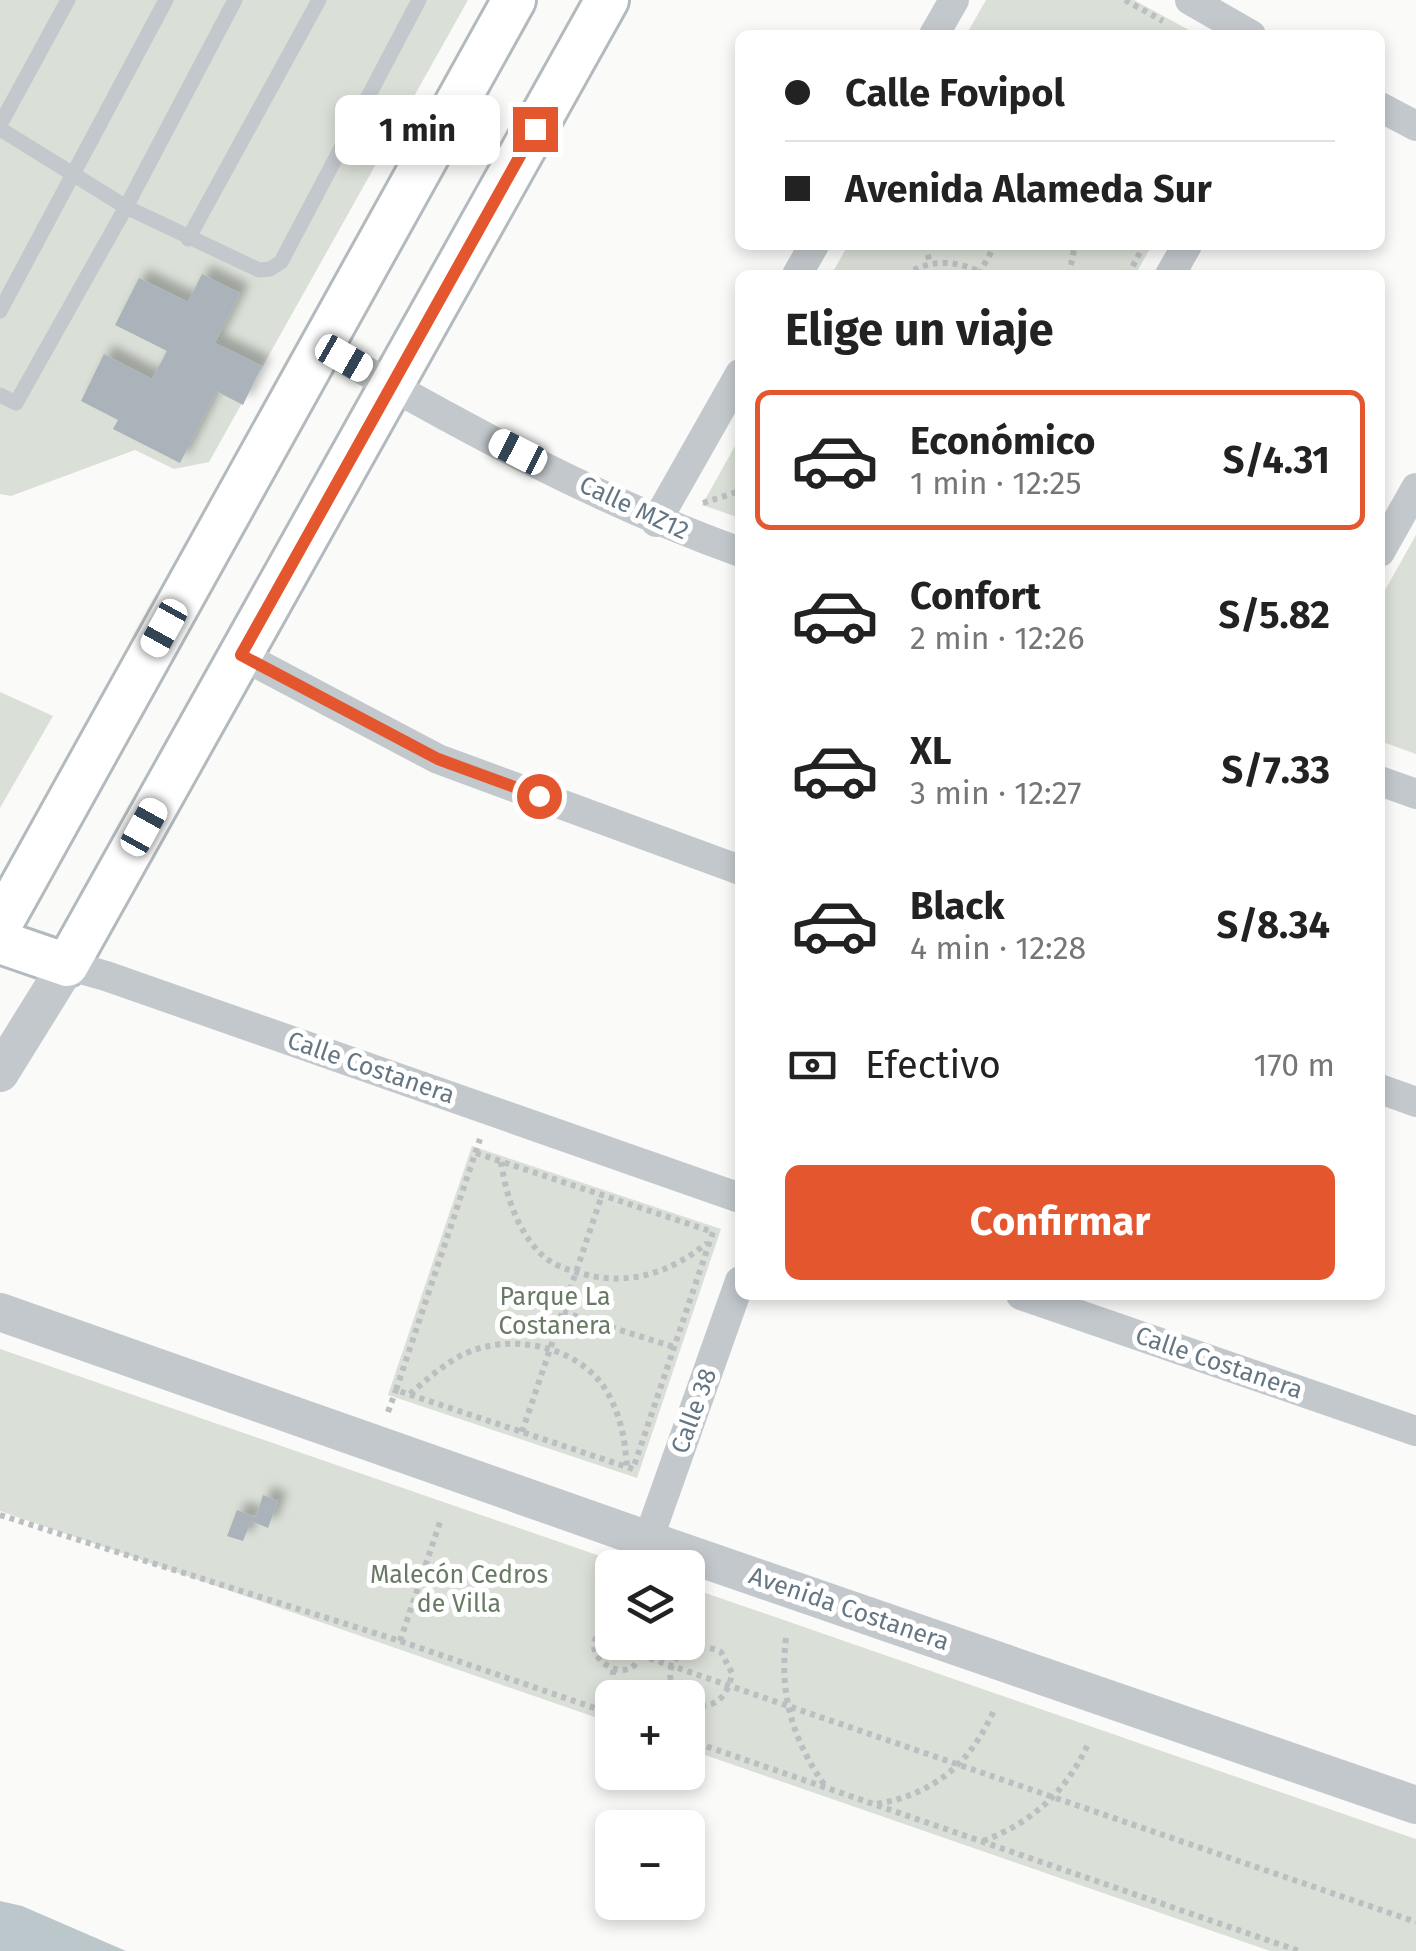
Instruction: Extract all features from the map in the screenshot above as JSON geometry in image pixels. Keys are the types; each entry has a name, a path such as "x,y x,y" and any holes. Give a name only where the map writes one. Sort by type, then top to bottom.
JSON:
{"main road":[{"path":"0,925 514,0"},
{"path":"67,965 607,0"},
{"name":"Calle Costanera","path":"0,942 67,965"}],"street":[{"path":"937,30 954,0"},
{"path":"1190,0 1242,30"},
{"path":"1385,110 1416,126"},
{"name":"Calle MZ12","path":"320,345 656,522 735,550"},
{"path":"656,522 735,383"},
{"path":"1385,543 1416,488"},
{"path":"241,655 438,759 735,868"},
{"path":"1385,783 1416,794"},
{"path":"0,1073 67,965"},
{"name":"Calle Costanera","path":"67,965 735,1196"},
{"path":"1385,1092 1416,1102"},
{"name":"Calle 38","path":"635,1535 735,1293"},
{"name":"Calle Costanera","path":"1036,1300 1416,1431"},
{"name":"Avenida Costanera","path":"0,1312 1416,1805"}],"lane":[{"path":"68,0 0,127 126,207 259,270 281,262 419,0"},
{"path":"0,312 166,0"},
{"path":"0,395 16,403 126,207 235,0"},
{"path":"188,239 319,0"}],"path":[{"path":"1124,0 1172,26"},
{"path":"926,250 930,263"},
{"path":"915,270 930,263 951,262 971,270"},
{"path":"716,488 708,502 724,507"},
{"path":"476,1153 501,1162 712,1232 633,1469 396,1390 476,1153"},
{"path":"501,1162 506,1193 519,1223 541,1254 563,1268 596,1278 631,1280 662,1272 710,1240"},
{"path":"522,1432 602,1195"},
{"path":"563,1312 674,1347"},
{"path":"410,1395 464,1354 495,1345 522,1344 551,1350 585,1368 606,1390 624,1433 627,1467"},
{"path":"0,1515 400,1641 595,1708"},
{"path":"400,1641 441,1519"},
{"path":"625,1550 635,1535"},
{"path":"786,1638 787,1706 802,1749 827,1788"},
{"path":"670,1680 672,1666 687,1648 710,1647 722,1652 732,1674 730,1686 715,1704 705,1704"},
{"path":"601,1660 613,1670 613,1680"},
{"path":"613,1670 633,1666 637,1660"},
{"path":"655,1660 1416,1922"},
{"path":"876,1805 920,1792 959,1765 974,1749 994,1710"},
{"path":"982,1842 1010,1831 1053,1798 1070,1779 1089,1742"},
{"path":"705,1746 1299,1951"}],"green space":[{"path":"0,0 468,0 209,462 174,469 135,450 11,496 0,494"},
{"path":"986,0 1134,0 1189,30 969,30"},
{"path":"845,250 1149,250 1138,270 834,270"},
{"path":"735,446 735,516 702,505"},
{"path":"1416,535 1416,754 1385,743 1385,590"},
{"path":"0,692 53,716 0,808"},
{"name":"Parque La Costanera","path":"472,1146 721,1229 637,1478 388,1395"},
{"name":"Malecón Cedros de Villa","path":"0,1349 595,1554 595,1660 705,1660 705,1593 1416,1839 1416,1951 1270,1951 705,1755 705,1680 595,1680 595,1717 0,1511"}],"shaded area":[{"path":"0,1901 22,1906 126,1951 0,1951"}],"building":[{"path":"202,274 240,293 215,343 262,366 243,405 216,391 180,463 113,429 118,420 81,401 104,354 152,379 167,351 115,325 139,278 188,302"},
{"path":"263,1495 278,1501 268,1528 251,1521 243,1541 227,1536 237,1510 256,1517"}],"route":[{"path":"535,129 241,655 438,759 539,796"}]}
